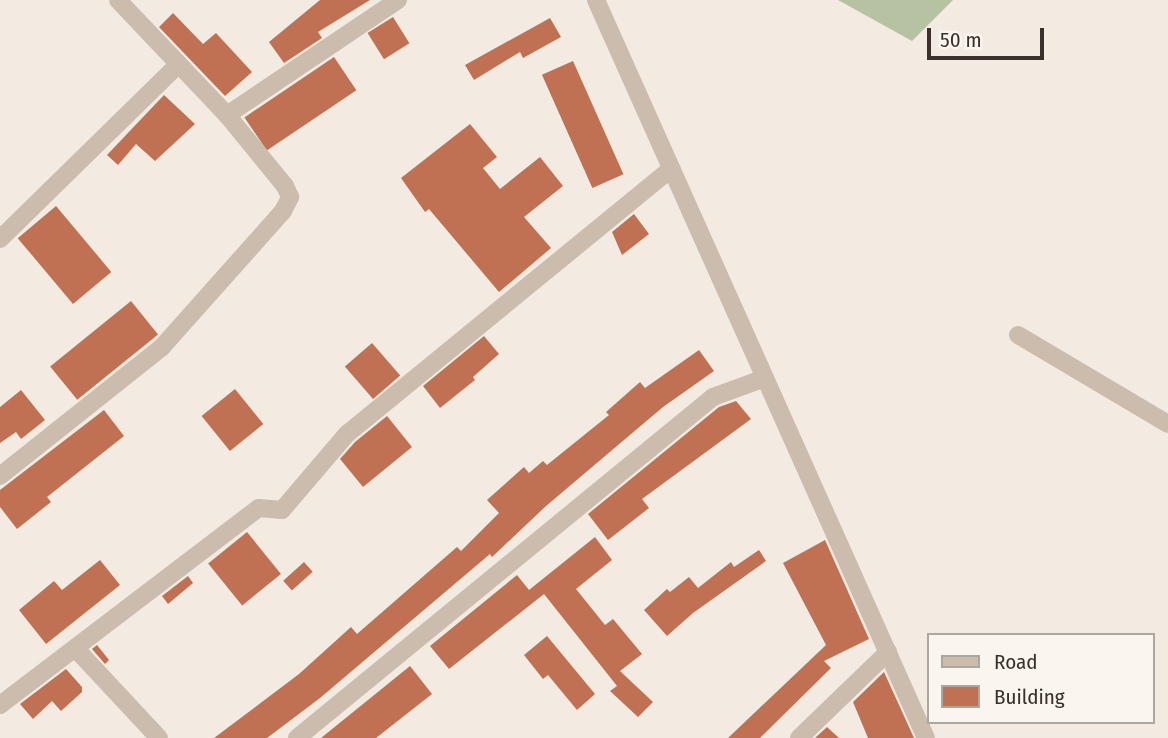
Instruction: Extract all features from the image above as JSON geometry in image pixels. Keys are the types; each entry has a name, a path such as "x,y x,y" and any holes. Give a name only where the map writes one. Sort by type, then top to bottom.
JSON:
{"street":[{"path":"0,476 162,348 283,211 290,197 285,186 227,115 118,0"},
{"path":"227,115 398,0"},
{"path":"596,0 926,738"},
{"path":"0,239 179,64"},
{"path":"0,705 259,508 282,510 347,434 671,169"},
{"path":"1018,335 1168,424"},
{"path":"297,738 713,397 765,378"},
{"path":"75,648 159,738"},
{"path":"799,738 888,652"}],"green space":[{"path":"838,0 953,0 912,41"}],"building":[{"path":"320,0 370,0 318,32 322,38 284,63 269,42"},
{"path":"173,13 203,44 216,33 252,72 225,96 159,27"},
{"path":"393,17 409,43 384,59 368,33"},
{"path":"550,18 561,37 523,58 520,52 474,80 465,65"},
{"path":"334,57 356,90 267,151 244,117"},
{"path":"573,61 623,174 592,188 542,75"},
{"path":"164,95 195,124 155,161 136,144 118,165 107,155"},
{"path":"470,124 497,157 483,168 500,189 540,157 563,186 524,217 551,248 499,292 429,209 425,212 401,178"},
{"path":"56,206 111,272 73,304 18,238"},
{"path":"634,214 649,234 622,255 612,232"},
{"path":"131,301 158,334 77,400 50,366"},
{"path":"484,336 499,354 473,377 475,380 440,408 423,386"},
{"path":"372,343 400,375 373,399 345,367"},
{"path":"699,350 714,371 663,407 546,506 492,557 490,554 320,698 267,738 214,738 299,674 351,627 357,634 457,547 461,551 499,513 487,500 524,467 529,473 543,461 547,465 609,415 606,412 640,382 645,388"},
{"path":"235,389 263,424 230,451 202,416"},
{"path":"21,390 45,420 21,439 16,432 0,443 0,407"},
{"path":"736,401 751,419 642,499 649,508 608,540 588,514 719,407"},
{"path":"104,410 124,436 47,497 51,502 17,529 0,507 0,490"},
{"path":"387,416 412,447 363,487 340,459 355,442"},
{"path":"247,532 281,574 242,605 208,563"},
{"path":"595,537 612,560 576,589 605,625 613,619 642,654 620,671 653,702 638,717 610,691 617,686 544,594 449,669 430,646 517,575 529,590"},
{"path":"825,540 869,639 824,661 831,668 760,738 728,738 826,645 783,563"},
{"path":"759,550 766,561 693,613 667,636 644,610 667,589 670,592 689,577 698,588 731,562 734,567"},
{"path":"100,560 120,585 46,644 19,610 54,581 62,590"},
{"path":"304,562 313,572 292,590 283,581"},
{"path":"188,576 193,583 168,604 162,596"},
{"path":"547,636 595,694 577,710 548,675 543,679 524,655"},
{"path":"97,645 109,660 105,664 92,649"},
{"path":"410,666 432,694 376,738 321,738"},
{"path":"66,669 82,687 82,692 61,711 52,701 33,719 20,704"},
{"path":"884,672 914,738 868,738 853,702"},
{"path":"827,727 839,738 815,738"}]}
